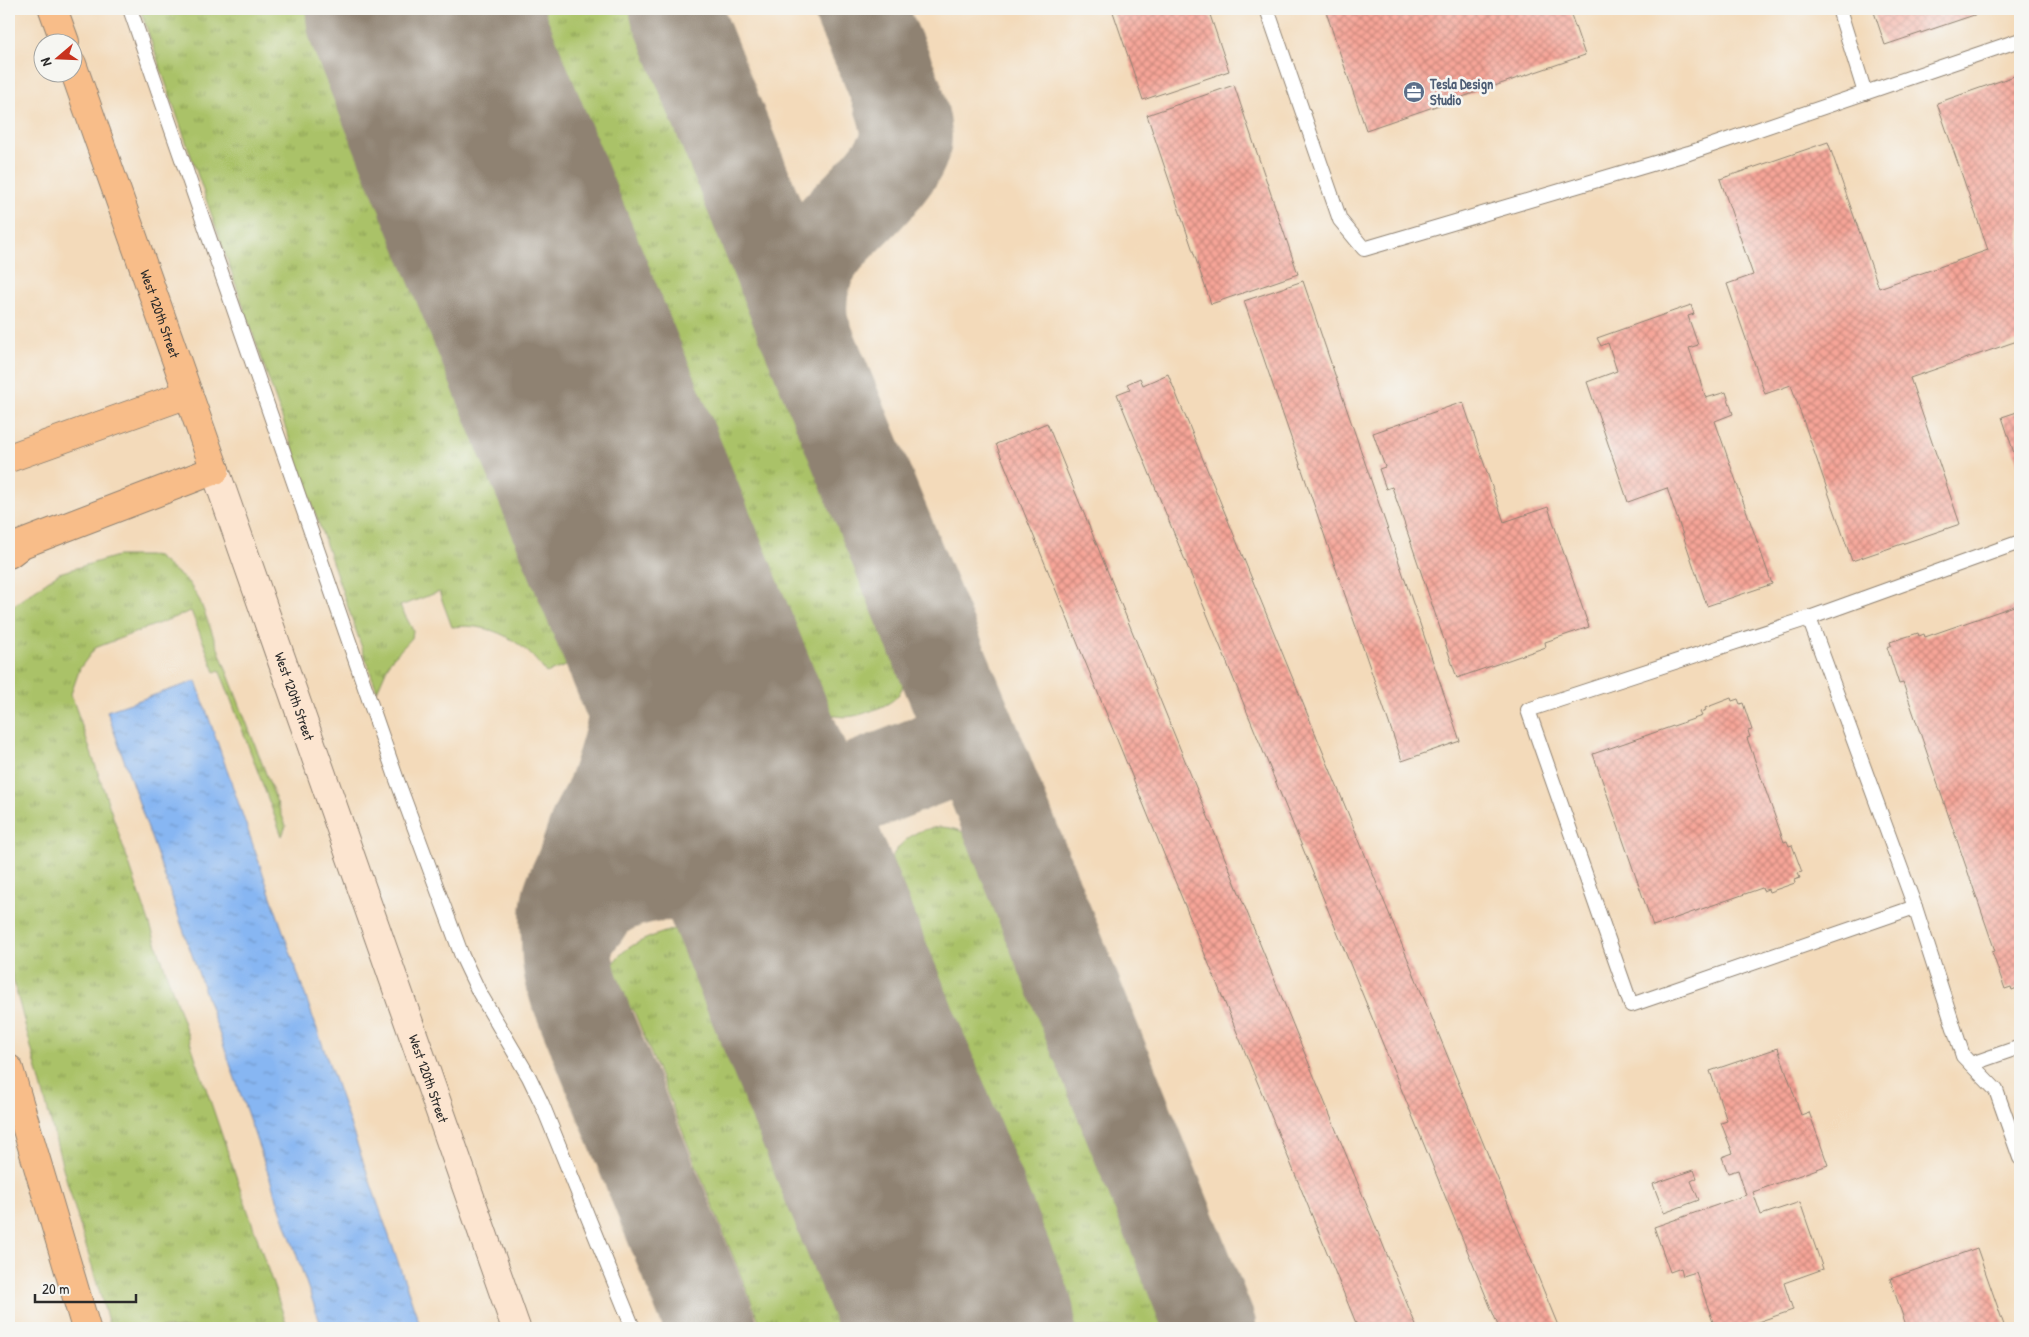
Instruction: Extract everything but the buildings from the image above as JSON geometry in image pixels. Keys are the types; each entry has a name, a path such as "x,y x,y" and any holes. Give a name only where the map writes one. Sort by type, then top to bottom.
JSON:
{"main road":[{"path":"53,9 61,32"},
{"name":"West 120th Street","path":"78,82 516,1328"},
{"path":"9,458 188,394"},
{"path":"9,554 22,544 215,470"},
{"path":"9,1069 86,1328"}],"lane":[{"path":"130,9 397,780 462,956 479,992 529,1077 542,1104 633,1328"},
{"path":"1267,9 1340,220 1364,249 1689,153 2020,40"},
{"path":"1839,9 1865,93"},
{"path":"1915,906 1631,1005 1528,710 1809,618 2020,542"},
{"path":"1809,618 1915,906 1963,1056 1996,1090 2020,1158"},
{"path":"1971,1064 2020,1047"}],"green space":[{"path":"140,9 320,9 585,659 546,673 528,652 505,636 480,628 452,627 439,592 400,606 413,630 412,638 390,661 377,691"},
{"path":"529,9 641,9 902,658 904,679 902,687 899,694 887,704 860,715 845,717 831,714 818,707 812,701"},
{"path":"117,556 156,556 189,583 200,601 286,826 282,836 225,684 219,670 215,672 191,611 95,648 80,668 71,694 288,1328 110,1328 63,1168 9,964 9,611 14,605 59,573"},
{"path":"939,827 955,829 967,835 977,845 985,859 1177,1328 1067,1328 889,889 887,869 897,849 914,834 922,830"},
{"path":"680,927 695,927 715,932 733,966 716,973 862,1328 762,1328 633,1009 620,1013 610,985 609,976 612,965 627,949 648,938"}],"water":[{"path":"196,681 421,1328 322,1328 107,711"}],"taxiway":[{"path":"675,9 803,327 987,771 1211,1328"},
{"path":"803,327 802,301 805,279 813,260 823,244 836,229 883,180 905,147 906,128 903,112 860,9"},
{"path":"567,943 566,915 568,898 621,768 637,700 643,631 641,596 631,524"},
{"path":"724,749 757,785 780,798 794,801 829,799"},
{"path":"712,1328 574,989 567,956 567,944 570,937 594,901 613,888 645,878 679,876 713,881 752,897 782,921 806,950 788,877 796,833 808,813 829,799 952,751 971,758 987,771"}],"runway":[{"path":"420,9 961,1328"}],"place":[{"name":"Tesla Design Studio","path":"1414,92"}]}
